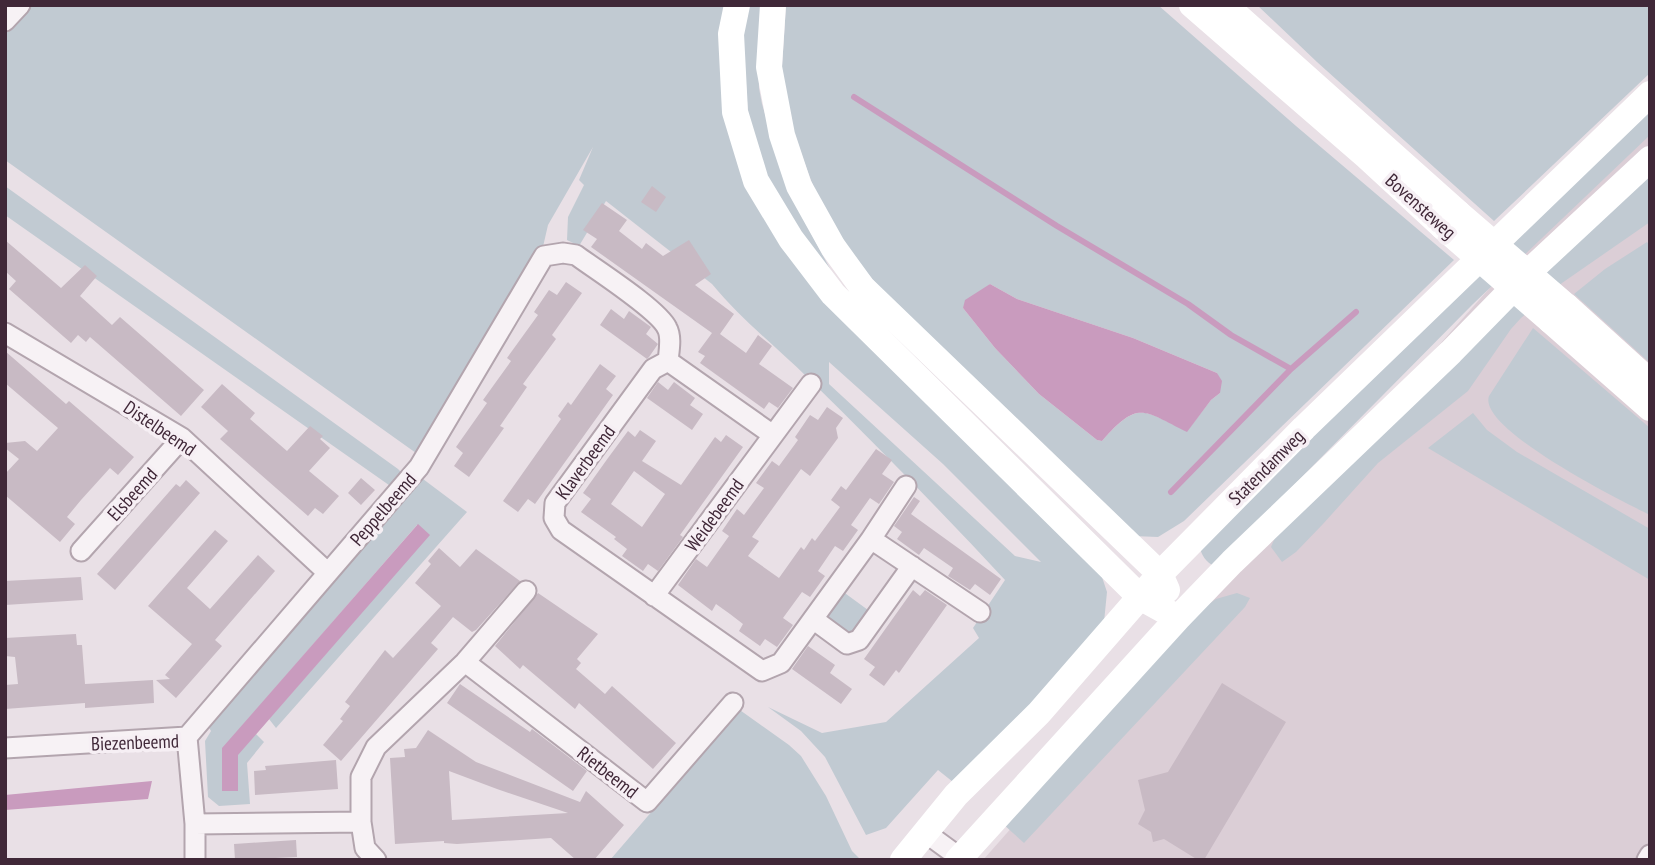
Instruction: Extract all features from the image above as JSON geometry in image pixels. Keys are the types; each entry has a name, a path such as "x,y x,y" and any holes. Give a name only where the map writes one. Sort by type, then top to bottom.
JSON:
{"main road":[{"path":"737,5 731,34 735,112 756,181 791,239 833,294 1140,597 1178,618"},
{"path":"772,5 769,66 782,135 799,186 833,247 862,287 1160,574 1178,618"},
{"name":"Bovensteweg","path":"1192,5 1366,156 1451,220"},
{"name":"Bovensteweg","path":"1225,5 1451,220 1558,314 1650,408"},
{"path":"1239,5 1259,37"},
{"name":"Statendamweg","path":"903,860 957,795 1039,713 1160,574 1304,429 1650,94"},
{"path":"960,859 1231,562 1451,352 1536,265 1650,159"},
{"name":"Bovensteweg","path":"1558,314 1650,382"}],"street":[{"path":"5,21 20,5"},
{"name":"Peppelbeemd","path":"187,737 419,467 544,256 563,253 576,255 655,313 668,329 668,361"},
{"name":"Distelbeemd","path":"5,333 182,438 328,573"},
{"path":"668,361 773,435"},
{"name":"Klaverbeemd","path":"668,361 653,369 555,503 554,518 561,530 762,671 781,663 906,486"},
{"name":"Weidebeemd","path":"654,596 811,384"},
{"name":"Elsbeemd","path":"81,551 182,438"},
{"path":"871,539 980,612"},
{"path":"813,619 846,644 859,640 912,566"},
{"path":"376,860 365,848 361,822 361,777 376,747 465,662 526,591"},
{"name":"Rietbeemd","path":"465,662 648,802 733,703"},
{"name":"Biezenbeemd","path":"5,748 187,737 195,824 195,860"},
{"path":"195,824 361,822"},
{"path":"926,833 960,859"},
{"path":"1647,860 1650,855"}],"shaded area":[{"path":"5,5 730,5 745,177 1101,574 1107,592 1104,622 958,786 938,770 886,828 866,835 825,757 801,731 768,707 822,733 886,722 979,638 973,628 1005,580 883,452 712,284 606,201 579,246 567,240 568,217 584,185 579,180 593,147 548,225 542,251 425,448 416,453 5,160","holes":["829,362 943,464 1041,562 1015,556 829,384"]},
{"path":"749,5 765,5 758,47 759,88 788,190 836,280 776,200 749,133 743,34"},
{"path":"786,5 1158,5 1454,260 1184,521 1158,537 1133,536 925,341 829,228 780,98","holes":["990,284 1017,299 1133,338 1217,373 1220,393 1211,400 1187,431 1151,414 1142,413 1125,419 1102,441 1097,440 1039,394 995,348 963,308"]},
{"path":"1257,5 1650,5 1650,73 1494,221"},
{"path":"1650,107 1650,860 983,860"},
{"path":"1650,107 1650,135 1472,305 1214,566 1206,560 1200,546"},
{"path":"1650,167 1650,222 1562,283 1521,318 1468,391 1378,463 1296,552 1282,562 1271,547 1276,535"},
{"path":"5,186 398,469 404,475 396,490 5,215"},
{"path":"1647,242 1650,246 1650,363 1574,294 1605,269"},
{"path":"990,284 1017,299 1133,338 1217,373 1222,381 1220,393 1211,400 1187,432 1142,413 1125,419 1102,441 1097,440 1039,394 995,348 963,308 965,300"},
{"path":"1533,328 1650,428 1650,515 1555,463 1505,427 1491,410 1489,396"},
{"path":"1473,413 1487,430 1517,452 1650,529 1650,580 1428,448"},
{"path":"423,479 467,512 276,728 269,719 429,535 417,525 223,748 238,791 237,755 256,734 264,742 247,763 250,804 219,806 208,797 205,741 211,731 208,726 398,508 411,487"},
{"path":"418,524 430,535 238,755 238,791 222,791 222,748"},
{"path":"842,591 868,610 851,634 824,615"},
{"path":"1237,593 1250,598 1245,607 1024,843 1003,824 1206,606 1216,599"},
{"path":"737,708 801,756 826,796 852,851 861,860 610,860 722,730"},
{"path":"152,781 148,799 5,810 5,795"}],"building":[{"path":"652,186 666,197 656,212 641,202"},
{"path":"602,203 627,220 619,231 642,249 646,243 663,256 689,240 711,274 695,285 734,314 720,334 746,353 758,335 772,346 759,364 793,388 778,408 769,402 764,409 700,363 705,356 698,352 712,333 591,247 597,239 583,230"},
{"path":"5,240 61,288 85,265 97,276 80,296 112,325 120,317 204,390 181,416 90,337 86,342 78,335 71,343 9,289 16,281 5,271"},
{"path":"566,282 582,293 552,335 556,339 523,384 527,387 500,426 504,428 469,477 454,466 463,453 456,447 487,403 483,400 511,361 507,358 538,315 534,312 549,290 557,295"},
{"path":"611,309 624,319 629,311 651,327 646,334 658,344 647,359 600,325"},
{"path":"5,351 66,404 69,401 134,457 118,475 110,468 81,500 67,517 75,524 60,542 5,495 5,474 19,459 5,448 5,443 25,441 37,451 58,428 5,383"},
{"path":"600,364 616,376 606,389 613,395 535,504 528,499 518,512 503,501 561,419 558,416 568,402 571,405"},
{"path":"658,382 668,390 674,382 695,398 690,405 703,414 692,430 647,398"},
{"path":"222,384 255,413 250,419 287,451 310,426 323,436 320,439 330,448 309,471 339,496 323,514 315,508 308,516 220,439 228,431 201,407"},
{"path":"827,407 843,418 836,428 838,438 810,476 801,469 752,537 759,541 748,556 779,578 801,547 804,550 812,538 815,541 840,507 831,500 841,486 846,490 876,449 892,460 882,474 894,482 879,504 870,498 851,525 858,530 843,551 835,546 818,571 825,576 810,597 802,592 783,618 793,625 777,647 765,639 760,646 739,631 743,624 730,614 716,604 712,611 678,585 696,559 707,567 729,536 722,531 737,509 744,515 764,488 756,483 772,461 779,466 798,440 795,437 810,415 818,420"},
{"path":"640,430 656,441 642,461 681,485 715,437 721,442 726,435 743,447 680,535 683,537 658,571 648,564 643,571 622,556 627,549 614,539 616,537 581,512 591,499 583,493 608,458 628,431 635,437","holes":["634,471 665,494 642,527 611,504"]},
{"path":"361,478 375,490 361,505 348,493"},
{"path":"186,480 200,493 115,590 97,574 176,484 180,487"},
{"path":"914,497 920,501 911,514 1001,579 990,595 975,584 970,590 948,576 953,568 924,548 919,555 897,539 902,532 894,526"},
{"path":"215,530 228,541 187,588 210,609 258,555 275,571 215,640 222,646 176,698 156,680 170,679 165,675 192,644 148,606"},
{"path":"439,548 460,567 476,549 520,581 476,630 472,632 453,617 431,643 438,649 341,761 323,745 343,721 340,719 350,706 345,702 385,650 393,658 441,606 415,583 431,564 428,561"},
{"path":"81,577 83,600 5,605 5,581"},
{"path":"913,590 920,596 925,590 947,605 899,673 896,670 884,686 869,675 875,667 864,659"},
{"path":"538,593 598,634 577,659 581,663 576,669 605,694 612,686 676,743 653,769 579,703 575,709 523,665 520,669 495,646"},
{"path":"76,634 77,645 82,645 85,684 153,680 154,703 85,708 85,703 5,709 5,685 18,684 15,657 5,656 5,638"},
{"path":"808,646 835,665 830,673 852,689 841,704 792,669"},
{"path":"1222,683 1286,722 1204,860 1198,860 1164,839 1153,842 1151,832 1138,824 1145,810 1138,780 1168,772"},
{"path":"460,684 530,732 532,729 587,771 573,791 447,703"},
{"path":"428,730 476,762 580,802 586,791 624,825 594,860 576,860 551,838 457,844 444,841 395,844 390,758 405,757 404,749 416,748","holes":["449,771 568,813 452,820"]},
{"path":"336,760 338,789 255,795 254,771 266,770 265,766"},
{"path":"296,840 297,857 235,860 234,844"}],"waterway":[{"path":"854,97 1057,226 1188,304 1231,335 1291,369"},
{"path":"1171,492 1291,369 1356,312"}]}
